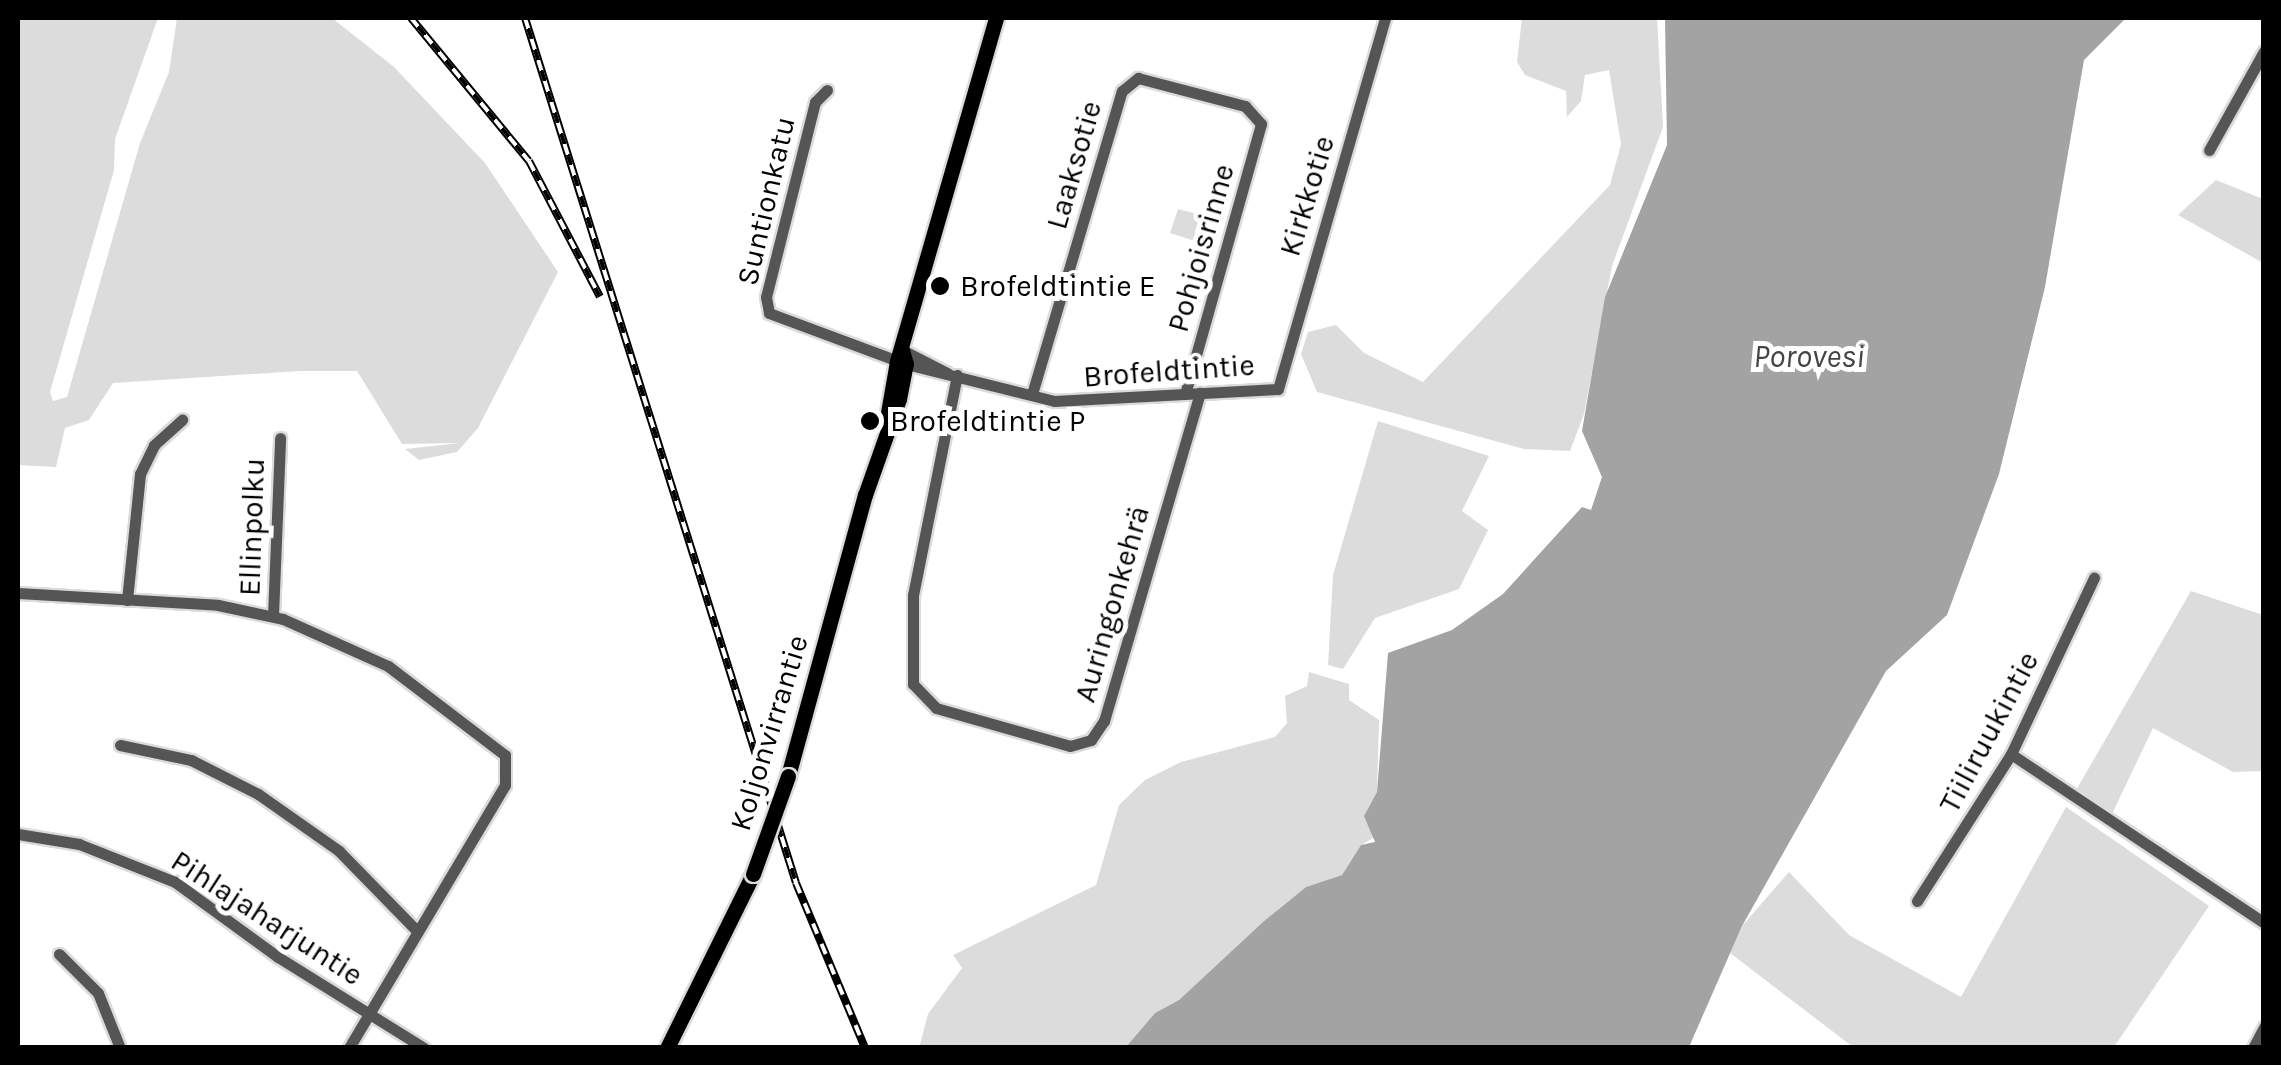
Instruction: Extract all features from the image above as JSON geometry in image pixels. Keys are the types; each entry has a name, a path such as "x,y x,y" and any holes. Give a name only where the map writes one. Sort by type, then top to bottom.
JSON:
{"main road":[{"name":"Koljonvirrantie","path":"667,1048 754,874 788,776 996,18"}],"street":[{"name":"Kirkkotie","path":"1278,389 1385,18"},
{"path":"2208,150 2264,52"},
{"name":"Laaksotie","path":"1032,394 1126,85 1146,78 1245,106 1257,116"},
{"name":"Suntionkatu","path":"827,90 815,102 766,305 777,318 902,359"},
{"name":"Pohjoisrinne","path":"1184,394 1261,131 1257,116"},
{"name":"Brofeldtintie","path":"902,359 1074,404 1278,389"},
{"name":"Auringonkehrä","path":"952,374 913,595 913,684 936,708 1070,746 1090,740 1104,721 1200,393"},
{"path":"128,600 140,474 154,444 182,420"},
{"name":"Ellinpolku","path":"274,616 280,438"},
{"name":"Tiiliruukintie","path":"1917,901 2012,754 2094,578"},
{"path":"18,593 274,616 388,666 505,755 505,785 349,1048"},
{"path":"120,745 191,760 258,794 338,850 417,930"},
{"path":"2012,754 2049,785 2264,923"},
{"name":"Pihlajaharjuntie","path":"18,834 79,844 174,882 424,1048"},
{"path":"58,954 98,993 120,1048"},
{"path":"2253,1048 2264,1027"}],"shaded area":[{"path":"18,18 158,18 115,139 114,170 50,392 53,401 67,397 140,143 169,72 177,18 332,18 394,67 485,163 558,272 478,428 457,452 419,460 405,449 460,443 402,444 357,371 299,371 113,383 89,420 65,428 56,467 18,465"},
{"path":"1522,18 1657,18 1663,127 1612,266 1584,414 1570,451 1524,449 1317,392 1301,354 1308,332 1336,325 1364,353 1423,382 1610,185 1621,144 1609,70 1585,75 1581,101 1567,117 1566,91 1525,75 1517,62"},
{"path":"2216,180 2263,199 2263,263 2178,215"},
{"path":"1178,209 1216,219 1207,245 1170,233"},
{"path":"1378,421 1489,456 1462,511 1488,530 1459,589 1375,618 1343,669 1328,665 1333,575"},
{"path":"2191,591 2263,615 2263,771 2233,772 2153,728 2111,816 2075,792"},
{"path":"1309,672 1349,684 1349,700 1379,720 1377,792 1365,816 1378,835 1361,845 1342,875 1306,887 1179,1000 1155,1013 1126,1047 919,1048 928,1014 962,968 953,955 1096,885 1119,805 1145,780 1181,762 1275,737 1287,723 1285,696 1307,686"},
{"path":"2066,807 2209,906 2114,1047 1853,1047 1730,953 1742,926 1789,872 1849,935 1961,997"}],"water":[{"name":"Porovesi","path":"1665,18 2126,18 2084,60 2045,287 1999,474 1947,615 1886,671 1742,926 1689,1047 1126,1047 1155,1013 1179,1000 1264,921 1306,887 1342,875 1361,845 1375,842 1364,816 1377,792 1388,653 1452,630 1503,594 1582,507 1591,510 1602,477 1582,431 1605,297 1667,145"}],"railway":[{"path":"411,18 529,161 600,297"},
{"path":"525,18 796,883 865,1048"}],"place":[{"name":"Brofeldtintie E","path":"940,286"},
{"name":"Brofeldtintie P","path":"870,421"}]}
